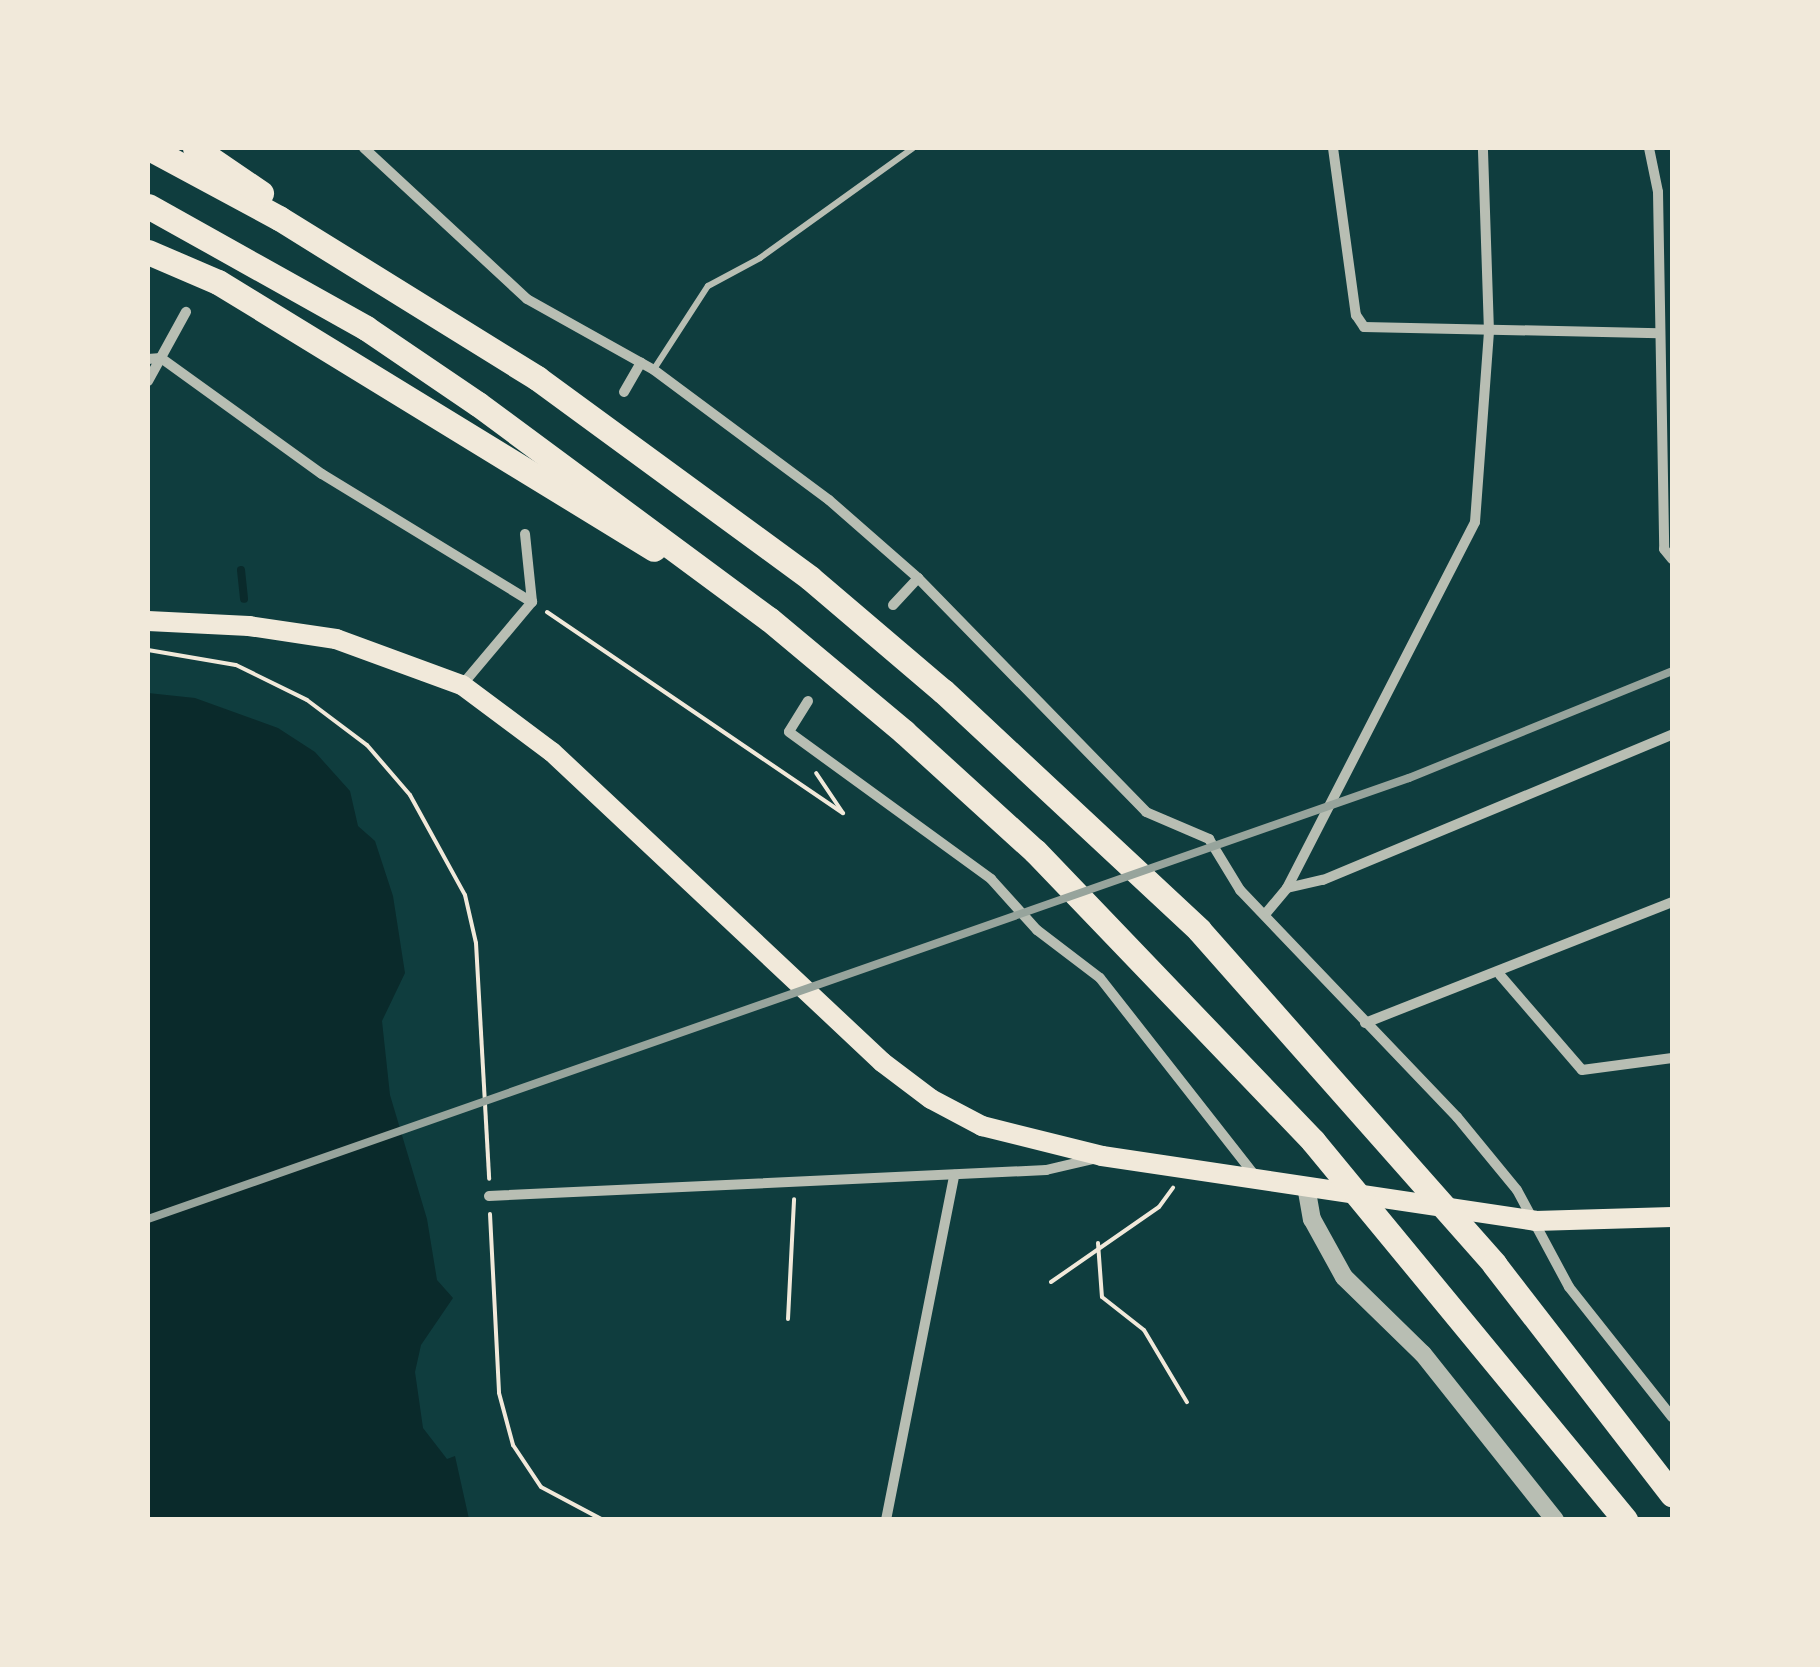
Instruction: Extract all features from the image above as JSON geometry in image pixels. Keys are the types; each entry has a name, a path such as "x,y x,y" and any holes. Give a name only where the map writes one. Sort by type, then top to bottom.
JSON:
{"highway":[{"path":"149,148 449,321"},
{"path":"195,148 622,436 810,578 943,691 1199,930 1494,1264 1672,1494"},
{"path":"148,206 366,328 592,484 769,619 1035,851 1313,1141 1625,1520"},
{"path":"148,252 218,282 769,619"}],"main road":[{"path":"148,621 250,626 336,639 462,685 552,752 882,1062 931,1099 982,1126 1102,1156 1535,1221 1672,1218"}],"street":[{"path":"364,148 527,299 654,370 829,500 918,578 1146,812 1208,840 1240,890 1267,912 1272,926 1457,1117 1535,1221 1569,1287 1672,1416"},
{"path":"1333,148 1360,323 1489,332 1659,333"},
{"path":"1267,912 1287,888 1476,522 1489,332 1484,148"},
{"path":"1649,148 1658,192 1664,549 1672,559"},
{"path":"1658,192 1672,191"},
{"path":"148,381 186,312"},
{"path":"148,359 160,358 322,474 532,602"},
{"path":"624,392 642,364"},
{"path":"462,685 532,602 525,534"},
{"path":"894,605 918,578"},
{"path":"808,700 788,732 991,879 1037,930 1100,978 1255,1176"},
{"path":"1287,888 1322,880 1672,735"},
{"path":"1365,1023 1500,975 1672,902"},
{"path":"1500,975 1582,1070 1672,1058"},
{"path":"490,1196 1046,1170 1102,1156"},
{"path":"886,1520 954,1175"},
{"path":"1306,1186 1312,1219 1344,1277 1423,1354 1555,1520"}],"lane":[{"path":"654,370 708,286 760,258 914,148"}],"path":[{"path":"532,602 843,813 810,764"},
{"path":"148,650 236,665 307,700 367,745 442,844 464,895 476,944 499,1393 508,1432 541,1487 603,1520"},
{"path":"1051,1282 1098,1243 1158,1206 1183,1166"},
{"path":"788,1318 794,1182"},
{"path":"1098,1243 1102,1297 1144,1330 1188,1402"}],"water":[{"path":"148,693 195,698 278,728 315,752 350,791 358,826 375,841 393,896 405,973 382,1021 390,1095 427,1219 437,1280 453,1298 421,1345 415,1372 423,1428 447,1459 455,1456 469,1519 148,1519"}],"waterway":[{"path":"241,570 244,599"}],"railway":[{"path":"148,1219 1409,778 1672,671"}]}
